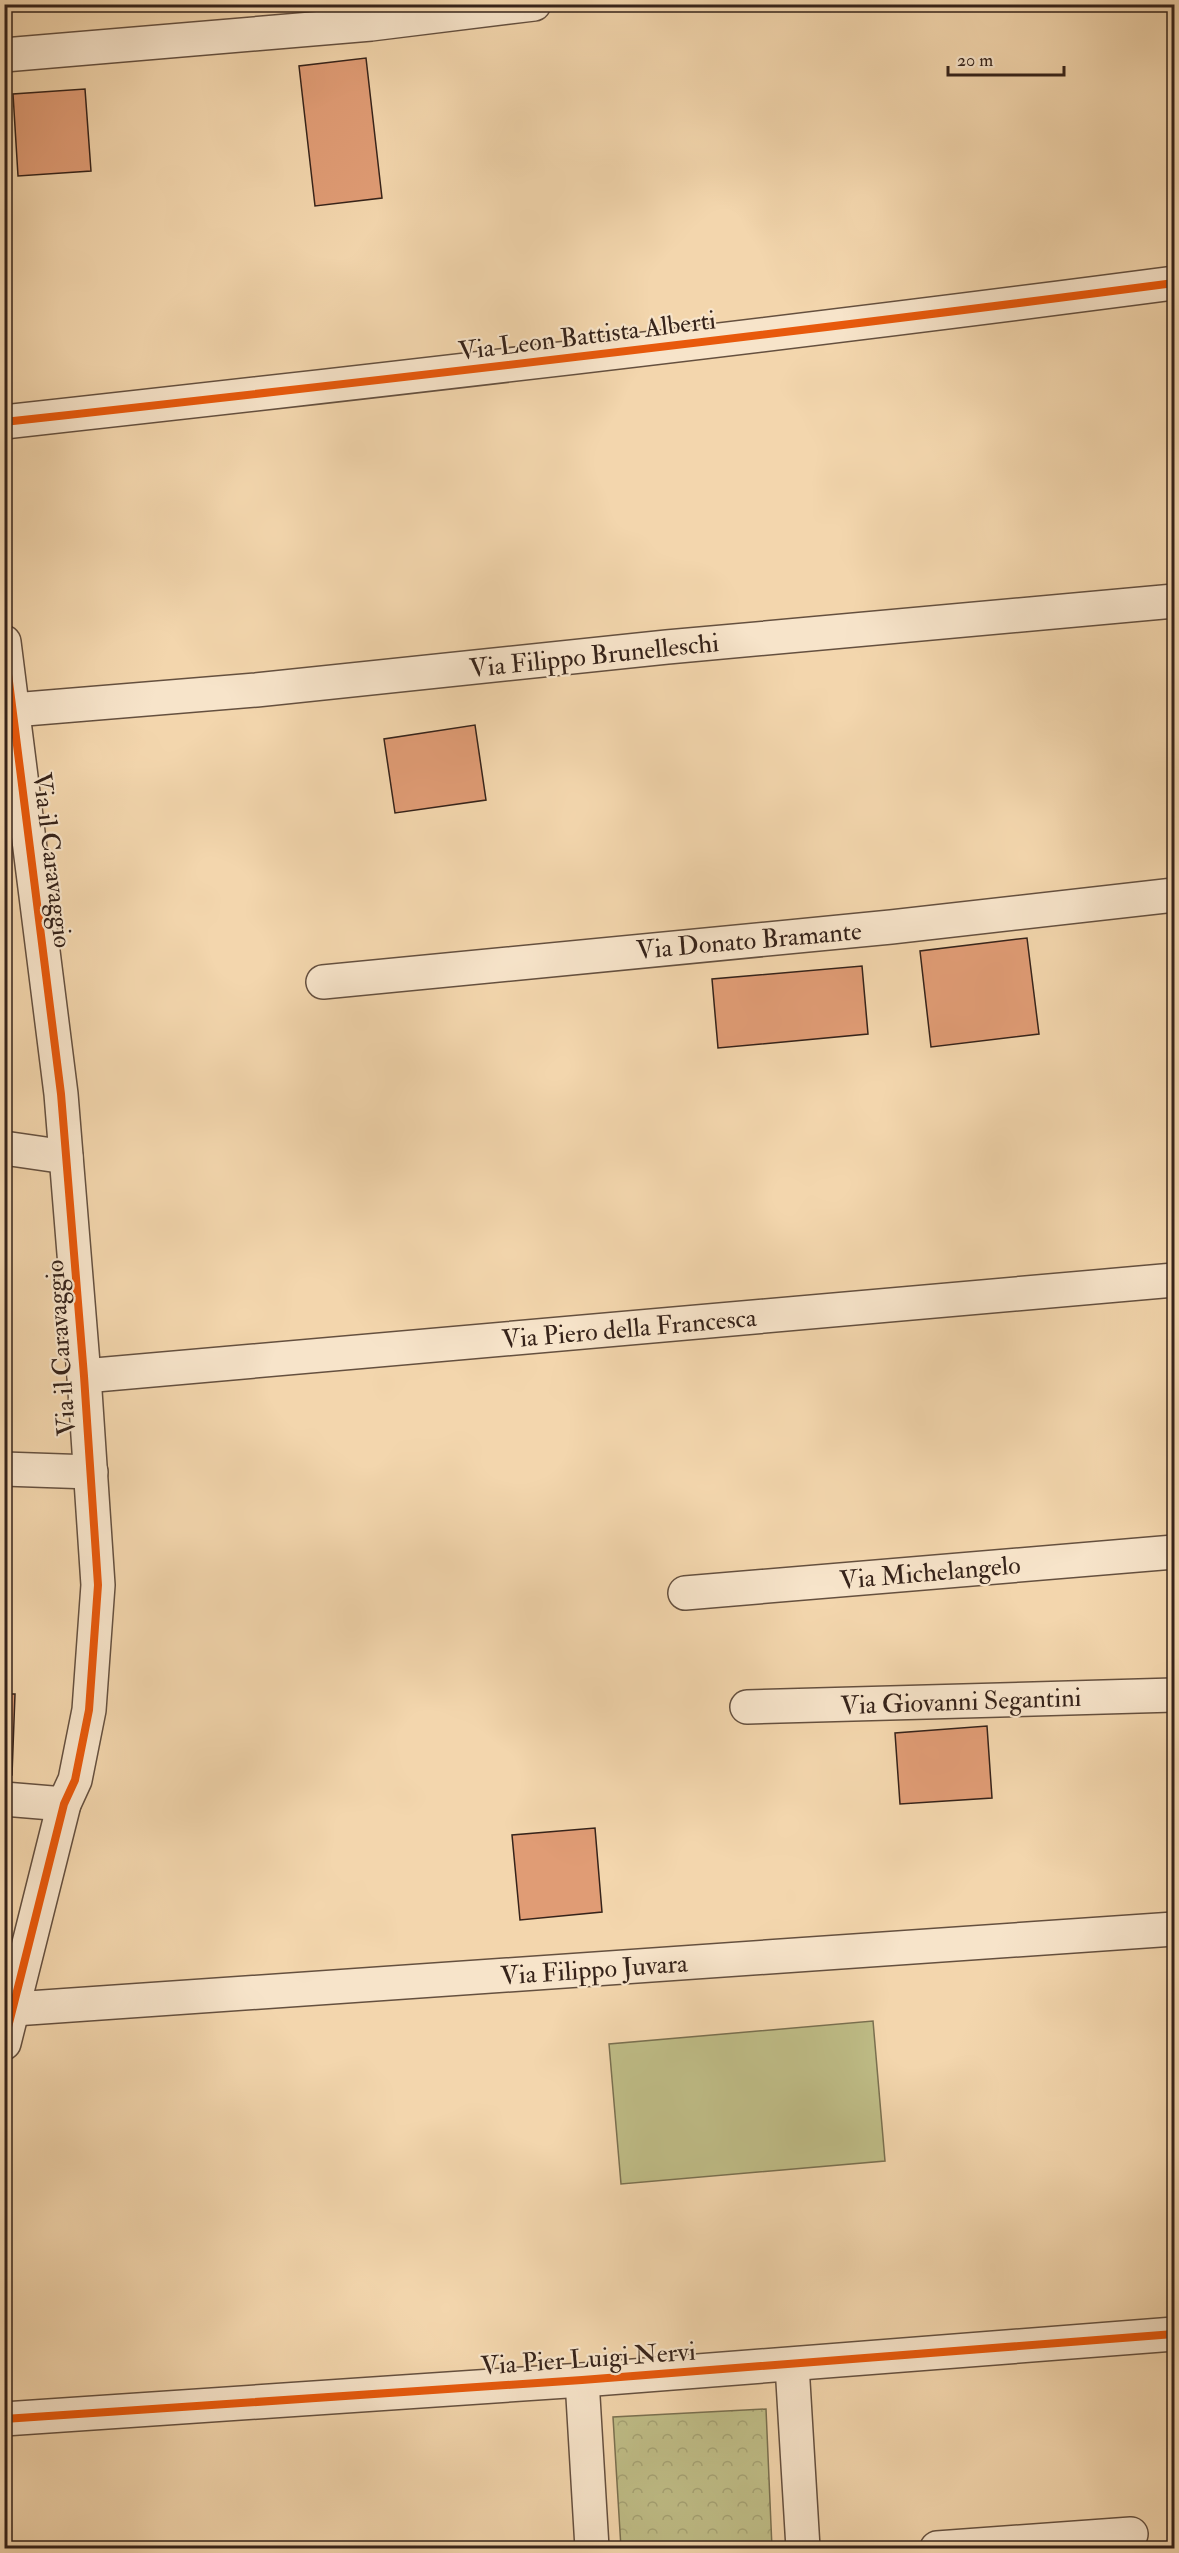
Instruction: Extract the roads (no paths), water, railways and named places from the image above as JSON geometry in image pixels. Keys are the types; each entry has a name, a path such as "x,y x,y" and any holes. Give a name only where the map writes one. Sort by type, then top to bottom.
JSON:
{"street":[{"path":"4,55 369,14 534,4"},
{"name":"Via Leon Battista Alberti","path":"4,422 863,324 1174,283"},
{"name":"Via Filippo Brunelleschi","path":"13,710 256,690 667,647 1174,601"},
{"name":"Via il Caravaggio","path":"4,642 60,1082 98,1585 89,1710 75,1780 64,1804 4,2043"},
{"name":"Via Donato Bramante","path":"323,982 891,927 1174,896"},
{"path":"4,1148 66,1157"},
{"name":"Via Piero della Francesca","path":"84,1376 1174,1280"},
{"path":"4,1469 91,1472"},
{"name":"Via Michelangelo","path":"686,1593 1174,1552"},
{"name":"Via Giovanni Segantini","path":"747,1707 1174,1695"},
{"path":"4,1799 64,1804"},
{"name":"Via Filippo Juvara","path":"14,2009 1174,1929"},
{"name":"Via Pier Luigi Nervi","path":"4,2420 792,2365 1174,2334"},
{"path":"792,2365 803,2548"},
{"name":"Via Pier Luigi Nervi","path":"582,2380 592,2548"},
{"path":"937,2548 1131,2534"}]}
